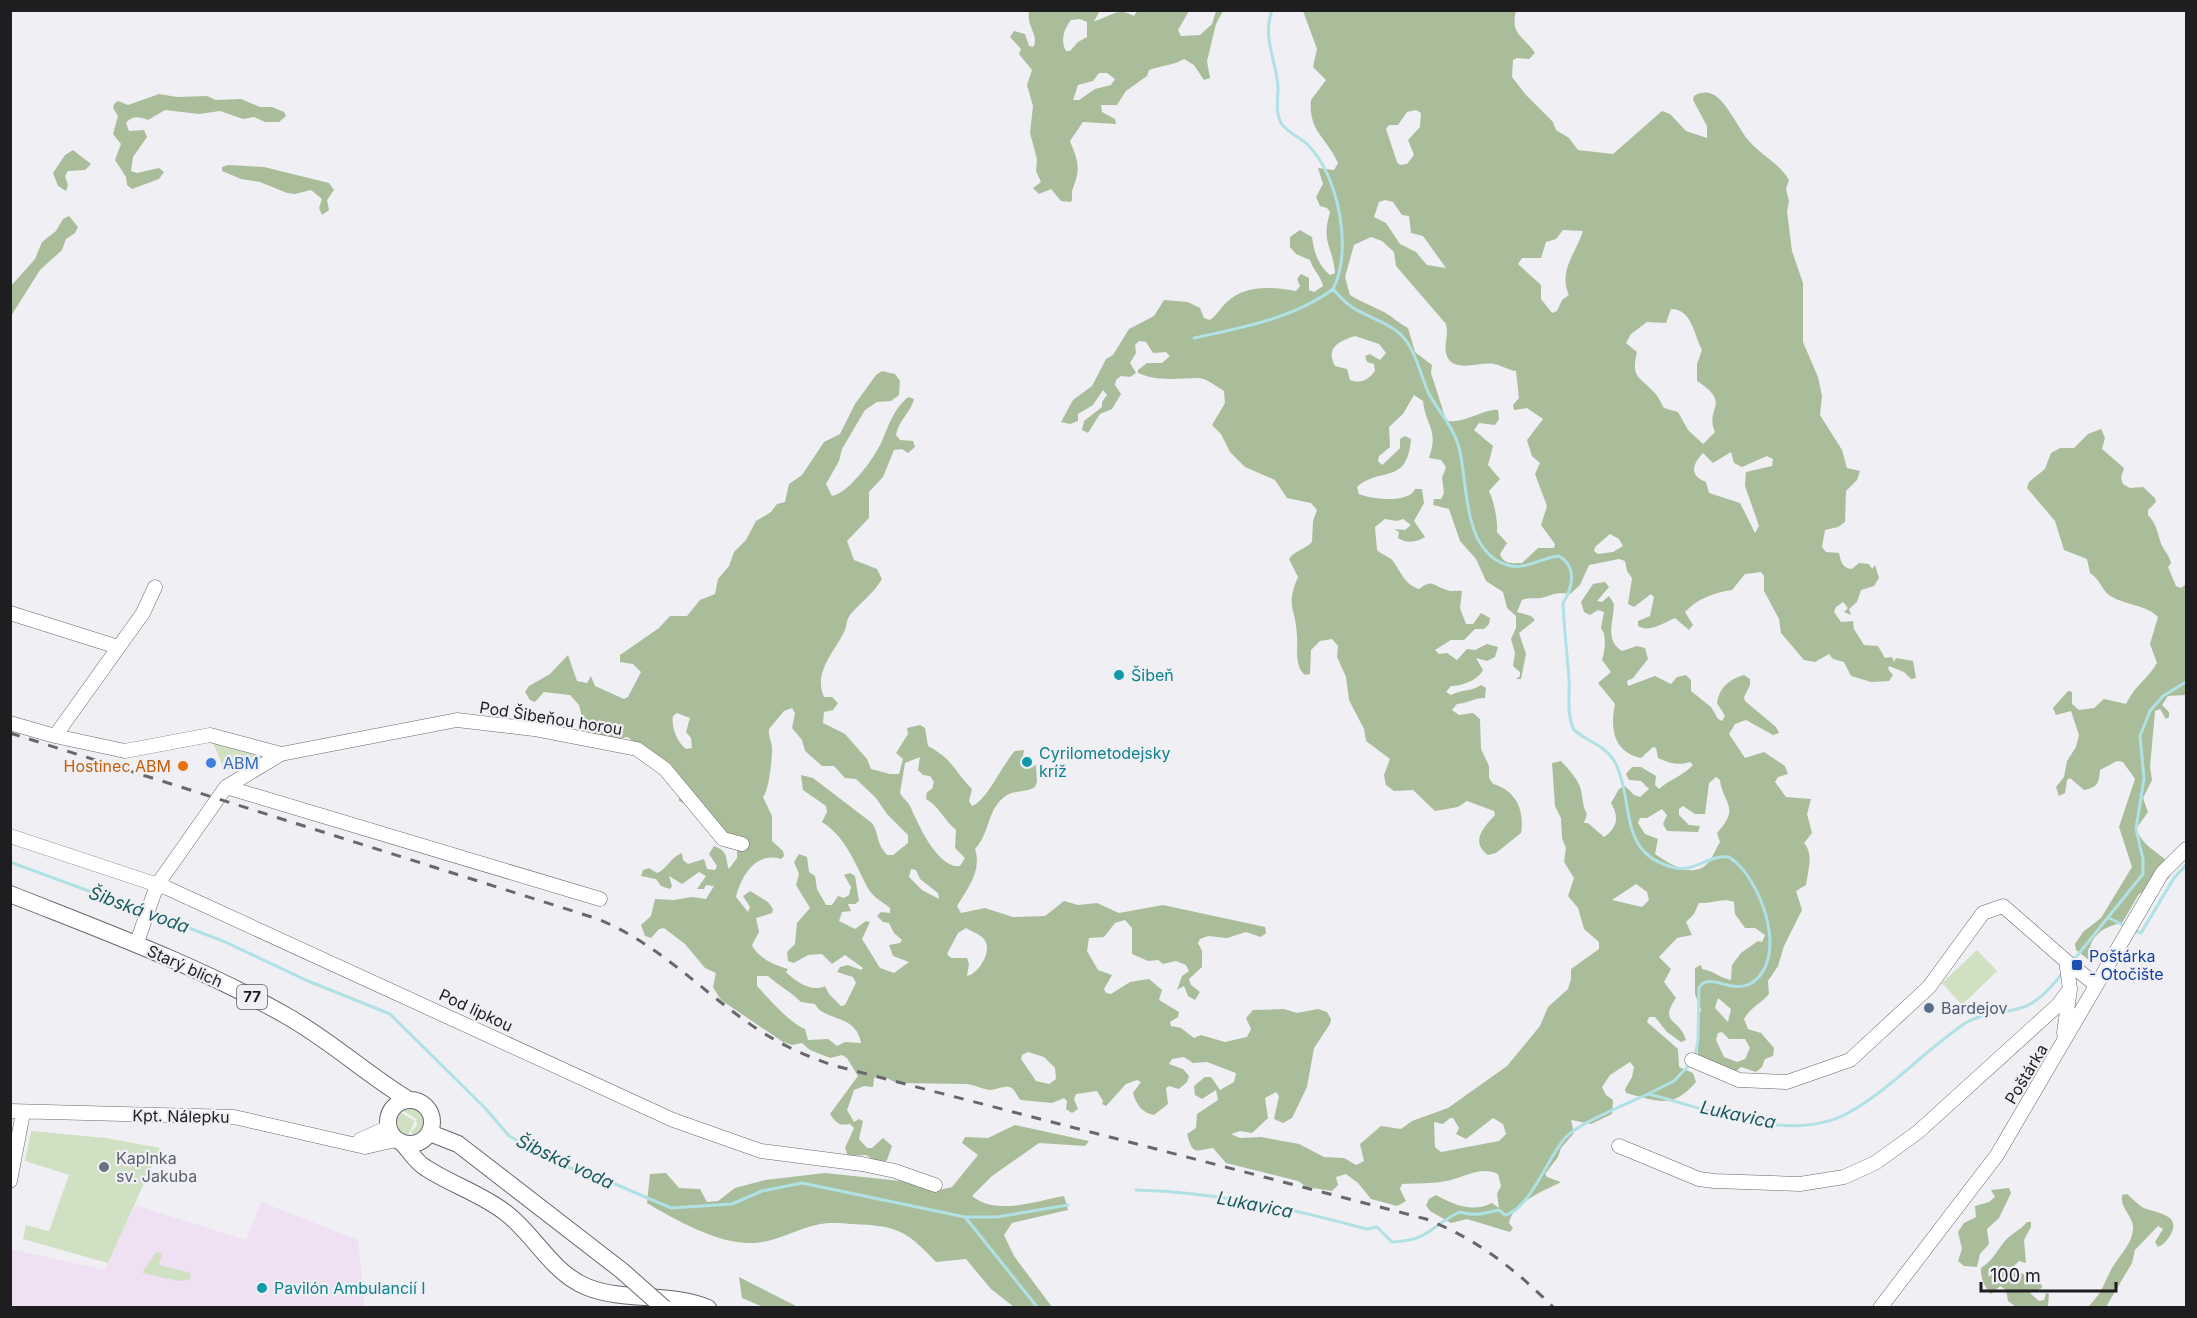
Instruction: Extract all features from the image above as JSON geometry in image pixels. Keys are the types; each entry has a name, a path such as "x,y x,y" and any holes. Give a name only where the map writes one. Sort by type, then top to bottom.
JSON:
{"main road":[{"name":"Starý blich","path":"10,894 234,988 339,1048 377,1080 409,1100"},
{"name":"Starý blich","path":"377,1080 391,1110"},
{"path":"409,1100 396,1105 391,1110 395,1136 425,1168 474,1192 508,1214 561,1270 585,1286 617,1294 677,1299 708,1308"},
{"name":"77","path":"409,1100 422,1103 428,1131"},
{"path":"428,1131 421,1147 426,1162 437,1174"},
{"name":"77","path":"395,1136 415,1144 428,1131"},
{"name":"77","path":"428,1131 458,1144 621,1270 664,1308"}],"street":[{"path":"55,736 143,613 155,587"},
{"path":"10,613 118,647"},
{"name":"Pod Šibeňou horou","path":"136,945 154,891 226,787 281,754 457,720 534,729 637,749 665,769 723,839 742,844"},
{"name":"Pod Šibeňou horou","path":"10,723 55,736 126,751 210,735 281,754"},
{"path":"226,787 600,899"},
{"name":"Pod lipkou","path":"10,836 284,939 673,1120 761,1151 862,1164 895,1171 934,1185"},
{"name":"Poštárka","path":"1880,1308 1996,1155 2162,873 2187,849"},
{"path":"1692,1060 1739,1080 1787,1082 1850,1060 1929,987 1983,913 2003,906 2095,984"},
{"path":"2062,1046 2070,989 2066,961"},
{"name":"Poštárka","path":"1619,1146 1699,1179 1800,1184 1844,1177 1875,1163 1918,1132 2058,1005 2070,989"},
{"path":"10,1181 17,1112"},
{"name":"Kpt. Nálepku","path":"17,1112 234,1117 350,1144 372,1136 395,1136"}],"shaded area":[{"path":"261,1202 358,1240 365,1307 11,1308 11,1249 105,1270 135,1205 246,1240"}],"green space":[{"path":"1029,10 1100,11 1094,21 1119,12 1134,16 1137,11 1189,11 1178,30 1181,36 1200,35 1212,24 1216,11 1223,11 1216,24 1207,61 1210,78 1204,80 1194,65 1184,59 1149,70 1147,76 1126,91 1117,105 1101,105 1102,112 1115,119 1116,124 1083,122 1070,141 1077,159 1078,170 1071,202 1061,201 1051,189 1039,194 1033,188 1041,182 1036,171 1037,159 1030,133 1033,106 1027,85 1032,70 1019,54 1021,49 1010,37 1014,31 1025,34 1029,46 1033,47 1035,39","holes":["1080,19 1087,22 1087,37 1078,42 1070,51 1066,51 1063,39 1066,27 1071,20","1099,73 1107,73 1115,79 1111,85 1095,89 1079,100 1073,100 1078,85 1093,81"]},
{"path":"1303,11 1516,11 1516,30 1535,53 1529,59 1513,60 1512,77 1553,122 1556,130 1569,138 1578,150 1613,154 1662,111 1670,114 1686,131 1707,138 1707,126 1693,100 1694,96 1709,93 1722,101 1749,141 1789,180 1786,189 1789,201 1787,211 1792,251 1803,283 1803,342 1818,377 1822,396 1820,415 1842,450 1847,468 1860,471 1857,480 1846,491 1845,522 1838,527 1825,530 1822,547 1826,552 1839,553 1842,564 1846,567 1852,569 1859,563 1869,564 1872,569 1875,565 1879,578 1874,586 1861,590 1857,602 1849,609 1851,615 1844,612 1848,608 1843,602 1836,607 1834,612 1841,622 1853,621 1854,629 1864,645 1878,646 1885,658 1892,657 1894,662 1896,658 1913,661 1916,678 1911,679 1904,672 1889,666 1888,669 1893,675 1889,681 1871,682 1851,676 1844,662 1833,659 1829,654 1815,662 1804,660 1781,633 1779,619 1764,591 1764,576 1761,572 1745,574 1732,590 1719,592 1690,607 1685,612 1693,625 1689,630 1675,618 1657,626 1643,628 1638,626 1638,621 1650,616 1654,597 1651,594 1634,607 1628,604 1632,578 1627,571 1625,561 1619,559 1589,565 1580,585 1570,594 1522,600 1517,612 1531,616 1535,620 1519,633 1526,654 1521,679 1516,679 1520,676 1520,672 1513,666 1515,653 1511,639 1516,628 1516,616 1507,608 1503,592 1486,581 1476,559 1460,541 1449,509 1433,505 1434,499 1441,499 1444,493 1442,478 1446,467 1441,460 1429,458 1433,441 1432,434 1423,401 1414,395 1403,414 1389,427 1390,447 1379,456 1378,461 1382,465 1386,462 1400,448 1400,439 1405,436 1411,439 1409,454 1404,463 1392,473 1375,477 1357,487 1359,494 1389,499 1405,497 1415,489 1422,489 1424,503 1414,521 1425,537 1414,541 1401,540 1398,538 1399,532 1394,529 1405,530 1411,525 1403,519 1397,521 1385,519 1375,527 1377,550 1391,559 1414,587 1419,589 1430,583 1449,591 1462,591 1460,608 1466,624 1473,624 1481,613 1490,618 1489,624 1484,629 1475,629 1464,640 1451,640 1435,650 1439,654 1447,653 1457,660 1467,649 1475,650 1487,644 1498,647 1495,657 1487,661 1476,658 1483,670 1481,674 1465,684 1451,686 1446,692 1451,695 1481,685 1486,688 1485,698 1457,704 1452,710 1459,715 1473,713 1480,719 1481,749 1489,766 1489,778 1493,784 1508,791 1517,802 1522,817 1521,833 1496,853 1488,855 1479,840 1483,830 1495,815 1494,811 1467,801 1458,807 1435,811 1413,790 1394,791 1386,785 1384,775 1390,759 1366,741 1364,729 1349,700 1346,677 1337,657 1338,646 1332,639 1320,641 1311,650 1310,674 1305,675 1299,667 1292,607 1292,595 1298,577 1289,559 1312,542 1313,521 1317,510 1311,503 1287,498 1275,480 1245,467 1230,452 1221,434 1212,425 1225,403 1224,391 1202,378 1161,379 1138,373 1138,370 1147,363 1162,363 1170,356 1166,352 1153,353 1146,342 1139,341 1135,345 1136,353 1130,363 1136,373 1130,377 1121,376 1116,380 1115,385 1121,394 1112,409 1100,414 1088,433 1082,430 1084,421 1102,407 1102,402 1107,395 1103,390 1093,405 1078,414 1078,421 1070,424 1061,422 1073,400 1092,386 1106,359 1113,355 1129,329 1154,316 1164,300 1188,302 1200,308 1204,318 1210,320 1234,296 1243,292 1260,288 1296,291 1300,286 1297,279 1301,274 1309,278 1309,290 1314,292 1323,286 1321,279 1310,260 1296,254 1290,247 1290,237 1300,230 1312,237 1315,253 1322,267 1330,275 1335,273 1327,237 1330,212 1327,208 1320,206 1316,197 1323,184 1318,168 1334,170 1338,163 1312,119 1311,100 1326,80 1313,67 1317,49","holes":["1416,110 1421,113 1420,127 1408,140 1414,155 1407,164 1400,165 1386,129 1389,125 1398,125 1407,112","1385,200 1393,202 1402,215 1409,216 1411,233 1423,236 1446,268 1427,265 1416,252 1400,244 1386,223 1374,217 1379,202","1563,230 1583,231 1567,270 1566,286 1569,295 1562,300 1557,311 1552,313 1541,299 1541,285 1518,264 1522,258 1541,258 1546,242 1556,239","1371,237 1382,241 1394,252 1396,266 1446,324 1446,353 1449,360 1454,364 1467,366 1494,364 1516,371 1519,398 1513,405 1514,410 1527,408 1543,419 1527,440 1532,456 1540,463 1535,474 1547,506 1541,525 1555,544 1554,548 1538,548 1522,563 1509,563 1502,558 1500,554 1507,543 1497,532 1495,511 1489,491 1500,479 1488,465 1493,446 1474,430 1479,423 1495,425 1499,419 1498,410 1459,421 1446,420 1431,373 1432,365 1415,352 1408,328 1350,295 1345,277 1354,245","1671,309 1684,313 1691,324 1702,350 1697,364 1697,381 1708,389 1716,401 1713,417 1715,432 1703,444 1688,430 1678,412 1664,408 1655,394 1637,375 1635,367 1637,352 1626,343 1631,334 1647,322 1666,323","1355,336 1379,344 1386,353 1380,360 1370,354 1365,356 1367,362 1374,364 1375,371 1367,379 1358,382 1350,380 1347,369 1335,366 1332,360 1333,350 1344,340","1731,452 1734,463 1742,467 1767,456 1773,459 1772,466 1746,472 1745,486 1759,526 1755,533 1740,503 1709,493 1706,482 1695,473 1696,462 1703,453 1713,463","1610,534 1619,539 1623,546 1613,552 1598,554 1594,551 1595,547"]},
{"path":"159,94 177,97 207,96 216,100 241,99 260,107 272,107 284,112 286,116 279,122 265,122 254,117 243,119 220,111 199,114 165,110 148,120 131,119 126,123 129,131 144,130 147,137 133,157 131,171 137,173 159,168 164,172 159,179 132,189 127,185 126,177 115,160 121,144 113,134 118,116 113,108 114,104 118,101 128,105"},
{"path":"73,150 91,164 85,170 68,171 65,176 68,185 66,191 58,186 53,173 65,155"},
{"path":"228,165 264,167 329,183 334,190 327,200 329,210 322,215 319,208 322,199 311,190 295,194 287,193 222,171 222,167"},
{"path":"69,216 78,227 75,233 66,239 62,250 40,270 11,316 11,286 35,259 42,242 56,231 63,219"},
{"path":"882,371 895,374 900,381 899,395 891,401 877,402 865,410 842,449 839,461 826,484 832,496 846,488 868,465 879,448 895,412 908,397 914,399 896,435 900,440 913,441 915,447 908,453 902,449 894,450 883,477 869,492 869,518 847,541 854,560 877,569 882,579 850,615 844,632 826,663 821,688 824,697 832,697 838,703 833,710 824,712 823,723 845,734 867,759 871,769 890,774 899,774 903,759 896,753 908,734 907,728 920,725 925,728 928,746 948,761 972,789 969,801 972,806 978,803 989,790 1015,751 1024,750 1022,762 1025,767 1031,768 1036,765 1035,787 1007,795 1000,800 992,813 984,836 975,849 977,865 973,879 957,906 961,913 985,908 1013,917 1045,916 1064,901 1078,905 1097,903 1119,913 1163,905 1265,927 1266,933 1261,937 1246,932 1227,938 1208,936 1200,939 1198,943 1202,951 1202,967 1189,979 1191,985 1200,992 1195,1000 1188,996 1184,986 1177,990 1182,976 1189,971 1186,965 1176,961 1163,964 1158,960 1148,961 1132,954 1132,928 1125,920 1115,923 1104,937 1089,938 1087,951 1098,970 1112,975 1104,989 1106,993 1111,994 1130,982 1149,979 1162,990 1159,1000 1179,1012 1178,1017 1170,1022 1171,1026 1181,1028 1194,1038 1201,1035 1225,1042 1247,1037 1251,1029 1246,1018 1253,1010 1284,1009 1297,1013 1318,1009 1327,1012 1331,1019 1330,1024 1314,1048 1307,1087 1292,1118 1283,1123 1274,1119 1279,1096 1276,1092 1265,1098 1268,1118 1252,1133 1240,1131 1231,1134 1240,1138 1261,1137 1299,1144 1324,1157 1344,1158 1356,1165 1364,1161 1360,1144 1381,1126 1401,1129 1412,1121 1448,1108 1507,1066 1540,1026 1548,1007 1568,989 1571,969 1599,949 1599,942 1584,929 1578,908 1568,896 1574,878 1564,862 1566,848 1562,838 1561,818 1555,806 1552,763 1561,761 1576,779 1587,814 1584,823 1588,823 1604,837 1612,830 1616,822 1611,803 1619,789 1625,786 1634,795 1640,797 1649,789 1641,781 1629,780 1626,774 1632,767 1641,767 1656,776 1655,785 1659,789 1693,765 1690,762 1678,764 1662,760 1658,758 1656,748 1653,747 1641,758 1632,755 1619,745 1613,722 1615,704 1598,683 1611,672 1602,660 1605,648 1601,628 1604,612 1598,610 1590,615 1584,612 1581,602 1593,584 1605,582 1609,587 1597,601 1602,602 1609,596 1614,604 1611,629 1613,641 1622,651 1637,646 1645,648 1648,659 1633,678 1627,681 1628,686 1655,676 1671,684 1677,677 1686,675 1691,680 1691,691 1711,707 1718,719 1722,721 1725,716 1717,703 1720,693 1729,682 1744,675 1750,679 1750,685 1744,697 1745,701 1776,727 1779,733 1773,735 1746,720 1735,724 1729,734 1745,758 1764,752 1785,766 1788,774 1778,777 1775,782 1786,797 1811,799 1807,814 1812,833 1804,843 1810,857 1809,868 1806,885 1796,891 1802,910 1784,946 1778,966 1768,981 1769,994 1744,1019 1748,1029 1761,1033 1774,1048 1773,1056 1765,1059 1762,1067 1756,1072 1741,1067 1734,1073 1698,1061 1698,1021 1701,1010 1695,994 1695,968 1701,965 1702,969 1731,980 1732,965 1741,953 1758,941 1762,942 1765,935 1755,928 1745,928 1735,914 1734,902 1721,900 1699,903 1694,914 1686,922 1692,935 1677,938 1659,957 1671,969 1664,982 1676,998 1669,1012 1670,1017 1686,1040 1681,1042 1667,1032 1655,1017 1649,1017 1647,1022 1678,1049 1679,1067 1693,1073 1696,1082 1679,1097 1664,1101 1626,1093 1625,1089 1632,1077 1634,1067 1630,1062 1610,1075 1602,1087 1606,1095 1613,1100 1612,1114 1591,1124 1571,1120 1574,1133 1561,1148 1558,1157 1545,1174 1561,1182 1523,1203 1512,1216 1509,1223 1513,1228 1510,1232 1467,1219 1451,1223 1430,1211 1426,1205 1429,1199 1436,1195 1471,1208 1492,1203 1499,1208 1497,1194 1501,1186 1498,1174 1492,1172 1479,1171 1441,1182 1402,1184 1400,1189 1406,1201 1397,1206 1371,1199 1358,1183 1346,1174 1336,1177 1338,1185 1332,1191 1307,1187 1298,1181 1226,1163 1213,1148 1199,1151 1193,1149 1187,1134 1196,1128 1197,1114 1218,1100 1216,1090 1202,1099 1195,1095 1194,1086 1205,1077 1211,1077 1220,1090 1234,1082 1236,1073 1207,1062 1193,1063 1184,1057 1172,1059 1169,1064 1183,1069 1189,1076 1187,1082 1179,1089 1169,1086 1166,1088 1168,1104 1154,1115 1143,1110 1136,1101 1133,1093 1141,1082 1137,1080 1126,1084 1106,1106 1102,1104 1103,1101 1097,1091 1076,1094 1074,1099 1078,1109 1072,1113 1066,1109 1067,1101 1064,1098 1052,1103 1021,1100 1009,1087 990,1090 967,1084 901,1083 885,1077 874,1078 873,1087 864,1086 854,1090 847,1110 854,1122 859,1119 863,1121 859,1139 867,1148 872,1148 883,1138 892,1146 887,1160 880,1164 866,1155 848,1156 845,1148 854,1128 850,1124 838,1123 830,1114 858,1076 847,1058 842,1055 830,1058 810,1050 802,1043 792,1045 783,1042 721,1000 713,987 716,973 705,968 685,944 664,928 659,929 651,938 645,936 641,925 651,916 655,899 674,900 692,897 706,899 714,886 706,885 704,889 697,889 706,876 699,872 682,884 669,876 672,886 670,889 661,886 656,879 641,876 643,870 649,868 657,873 682,853 683,860 688,864 704,859 707,869 715,870 717,866 709,854 714,846 725,854 729,869 737,858 737,850 700,811 679,801 679,790 642,747 627,737 607,738 586,735 581,729 584,724 579,705 570,695 544,692 535,702 530,700 525,692 529,686 550,674 568,655 577,681 587,683 591,676 595,686 624,699 628,697 641,672 633,664 620,662 620,655 659,628 670,616 687,616 700,600 715,594 718,579 729,566 734,552 746,540 756,521 771,512 777,504 785,502 789,484 802,475 824,442 840,434 855,404 876,375","holes":["792,708 795,713 792,728 802,740 805,751 822,766 834,766 845,778 856,779 908,835 908,843 893,855 887,855 872,823 813,778 801,775 803,790 826,806 827,812 822,822 845,844 871,893 890,908 890,913 881,912 877,916 883,922 889,923 894,933 902,940 900,943 889,945 893,956 909,962 894,973 880,968 862,939 870,922 866,921 855,929 839,921 842,912 851,911 848,904 855,904 859,901 855,876 850,873 844,875 851,887 849,895 844,898 838,896 832,905 826,905 817,889 815,876 809,872 807,857 799,854 794,862 799,874 796,885 810,908 797,923 795,944 787,952 788,961 794,963 808,955 822,954 832,964 845,955 863,968 861,970 848,965 840,967 837,972 853,977 856,983 845,1005 841,1006 829,994 825,986 815,988 804,985 786,972 788,969 758,954 752,945 759,932 756,918 772,913 773,909 768,902 750,891 743,896 750,907 748,912 736,897 751,867 764,859 772,857 781,859 784,856 783,851 772,841 772,816 763,797 771,760 772,746 769,732 784,711","677,713 690,718 686,732 691,738 692,748 686,749 677,738 673,716","920,757 918,770 923,775 930,776 934,782 932,789 927,792 926,799 956,830 955,848 965,858 960,866 952,865 937,853 924,834 910,806 900,793 905,763","1716,777 1720,780 1729,806 1728,817 1717,833 1720,842 1712,857 1705,866 1691,870 1675,866 1655,854 1658,839 1645,834 1638,823 1640,818 1647,818 1662,809 1667,815 1663,824 1667,831 1698,832 1700,826 1689,825 1679,815 1679,809 1683,806 1695,814 1705,814 1709,783","911,869 916,870 920,879 938,893 939,899 922,890 909,877","1636,884 1647,892 1649,900 1642,907 1612,900","966,928 986,942 984,960 972,974 967,976 969,964 967,958 951,958 947,954 958,933","757,976 768,976 801,1002 815,1004 819,1010 847,1022 858,1033 861,1043 845,1042 837,1046 828,1039 808,1040 805,1029 787,1017 757,986","1718,998 1731,1009 1728,1022 1715,1008","1722,1032 1729,1039 1745,1039 1750,1048 1745,1059 1737,1062 1724,1057 1716,1040 1718,1033","1028,1052 1044,1057 1055,1068 1056,1079 1049,1084 1036,1081 1021,1059 1022,1055","1450,1118 1453,1118 1459,1128 1456,1134 1466,1139 1493,1118 1503,1124 1506,1134 1499,1141 1441,1152 1435,1147 1434,1122 1443,1124"]},
{"path":"2101,429 2105,438 2102,449 2124,468 2121,478 2123,484 2130,488 2143,487 2155,498 2156,502 2148,510 2148,515 2155,524 2161,544 2170,560 2168,567 2176,586 2181,588 2186,584 2186,695 2168,696 2162,705 2169,712 2169,717 2166,719 2160,709 2155,711 2150,767 2152,780 2143,798 2148,812 2136,829 2144,842 2165,859 2173,870 2168,879 2139,894 2122,923 2107,928 2095,936 2090,946 2093,957 2089,960 2076,950 2075,944 2083,932 2101,918 2132,867 2119,827 2135,779 2123,762 2117,761 2100,770 2098,782 2092,788 2084,790 2070,778 2067,780 2065,793 2059,796 2056,787 2064,777 2067,761 2076,747 2079,735 2071,711 2056,715 2053,708 2068,691 2072,692 2072,704 2079,710 2094,708 2104,699 2126,704 2157,663 2150,644 2158,617 2147,609 2106,593 2090,573 2087,559 2064,550 2055,521 2027,488 2029,482 2045,469 2051,453 2060,448 2074,448 2088,434"},
{"path":"213,743 257,755 225,771"},
{"path":"1977,950 1997,971 1962,1005 1942,983"},
{"path":"410,1107 418,1110 425,1121 421,1131 414,1136 411,1132 417,1125 416,1119 402,1110"},
{"path":"400,1112 415,1121 408,1135 397,1126"},
{"path":"1015,1125 1089,1141 1085,1146 1039,1143 992,1176 972,1196 982,1202 1004,1206 1064,1196 1068,1210 1012,1223 1004,1235 1014,1256 1052,1307 1014,1307 991,1289 966,1259 936,1262 908,1236 890,1228 825,1223 770,1240 741,1243 712,1236 647,1203 650,1174 666,1173 679,1188 700,1189 707,1202 718,1201 735,1188 765,1180 825,1173 910,1182 939,1190 952,1187 978,1155 962,1143 965,1137 988,1138"},
{"path":"31,1131 106,1138 160,1148 108,1263 23,1239 26,1225 49,1231 69,1175 25,1161"},
{"path":"2009,1188 2011,1193 1999,1218 1987,1229 1989,1244 1980,1254 1977,1267 1964,1266 1958,1261 1962,1249 1958,1232 1964,1223 1976,1217 1975,1206 1989,1202 1995,1197 1991,1190"},
{"path":"2127,1194 2142,1207 2170,1218 2173,1222 2171,1234 2158,1247 2155,1242 2163,1229 2158,1226 2135,1250 2132,1263 2106,1307 2088,1307 2099,1294 2113,1266 2131,1239 2133,1226 2122,1200 2122,1195"},
{"path":"2027,1222 2031,1222 2031,1227 2024,1240 2026,1263 2019,1261 2013,1267 2000,1267 1996,1275 1998,1277 2002,1270 2010,1268 2041,1282 2042,1288 2030,1293 2039,1301 2044,1300 2046,1293 2049,1294 2048,1307 2016,1307 2008,1301 2006,1290 2000,1286 1991,1294 1982,1279 1981,1268 2006,1239"},
{"path":"156,1252 162,1253 159,1265 190,1273 191,1279 179,1281 142,1273"},
{"path":"739,1277 798,1307 763,1307 742,1298"}],"waterway":[{"path":"1272,10 1268,30 1277,77 1279,119 1284,127 1309,146 1319,160 1328,176 1340,215 1342,255 1339,274 1333,289 1356,310 1388,325 1402,335 1410,348 1428,392 1458,444 1469,512 1481,545 1492,557 1507,565 1527,565 1559,556 1569,566 1571,585 1563,603 1569,678 1569,711 1574,730 1607,752 1616,764 1622,779 1631,826 1644,852 1657,861 1683,869 1715,858 1729,857 1741,867 1761,900 1770,939 1769,957 1762,972 1750,984 1735,986 1708,982 1703,983 1699,988 1698,1040 1695,1058"},
{"path":"1194,338 1284,315 1318,299 1333,289"},
{"name":"Lukavica","path":"2072,962 2143,874 2143,859 2136,829 2144,778 2140,736 2150,711 2163,696 2186,682"},
{"name":"Šibská voda","path":"10,862 143,911"},
{"path":"2133,930 2141,933 2174,878 2186,865"},
{"name":"Šibská voda","path":"152,914 223,941 308,981 390,1014 486,1109 509,1136 565,1166 608,1181 671,1208 732,1204 762,1191 802,1183 965,1217 1038,1308"},
{"path":"2109,918 2127,927"},
{"name":"Lukavica","path":"1136,1190 1195,1194 1252,1202 1366,1229 1377,1227 1392,1242 1405,1241 1423,1235 1460,1212 1475,1214 1499,1210 1505,1215 1514,1211 1531,1193 1566,1137 1593,1120 1648,1094 1722,1115 1775,1125 1801,1126 1825,1122 1848,1113 1893,1082 1964,1024 1985,1015 2027,1006 2044,994 2062,974"},
{"path":"1648,1094 1674,1081 1691,1063"},
{"name":"Lukavica","path":"965,1217 997,1217 1068,1205"}],"railway":[{"path":"10,733 598,919 622,930 665,958 765,1034 832,1065 1426,1219 1462,1236 1494,1256 1525,1280 1554,1308"}],"place":[{"name":"Šibeň","path":"1119,675"},
{"name":"Cyrilometodejsky kríž","path":"1027,762"},
{"name":"ABM","path":"211,763"},
{"name":"Hostinec ABM","path":"183,766"},
{"name":"Poštárka - Otočište","path":"2077,965"},
{"name":"Bardejov","path":"1929,1008"},
{"name":"Kaplnka sv. Jakuba","path":"104,1167"},
{"name":"Pavilón Ambulancií I","path":"262,1288"}]}
